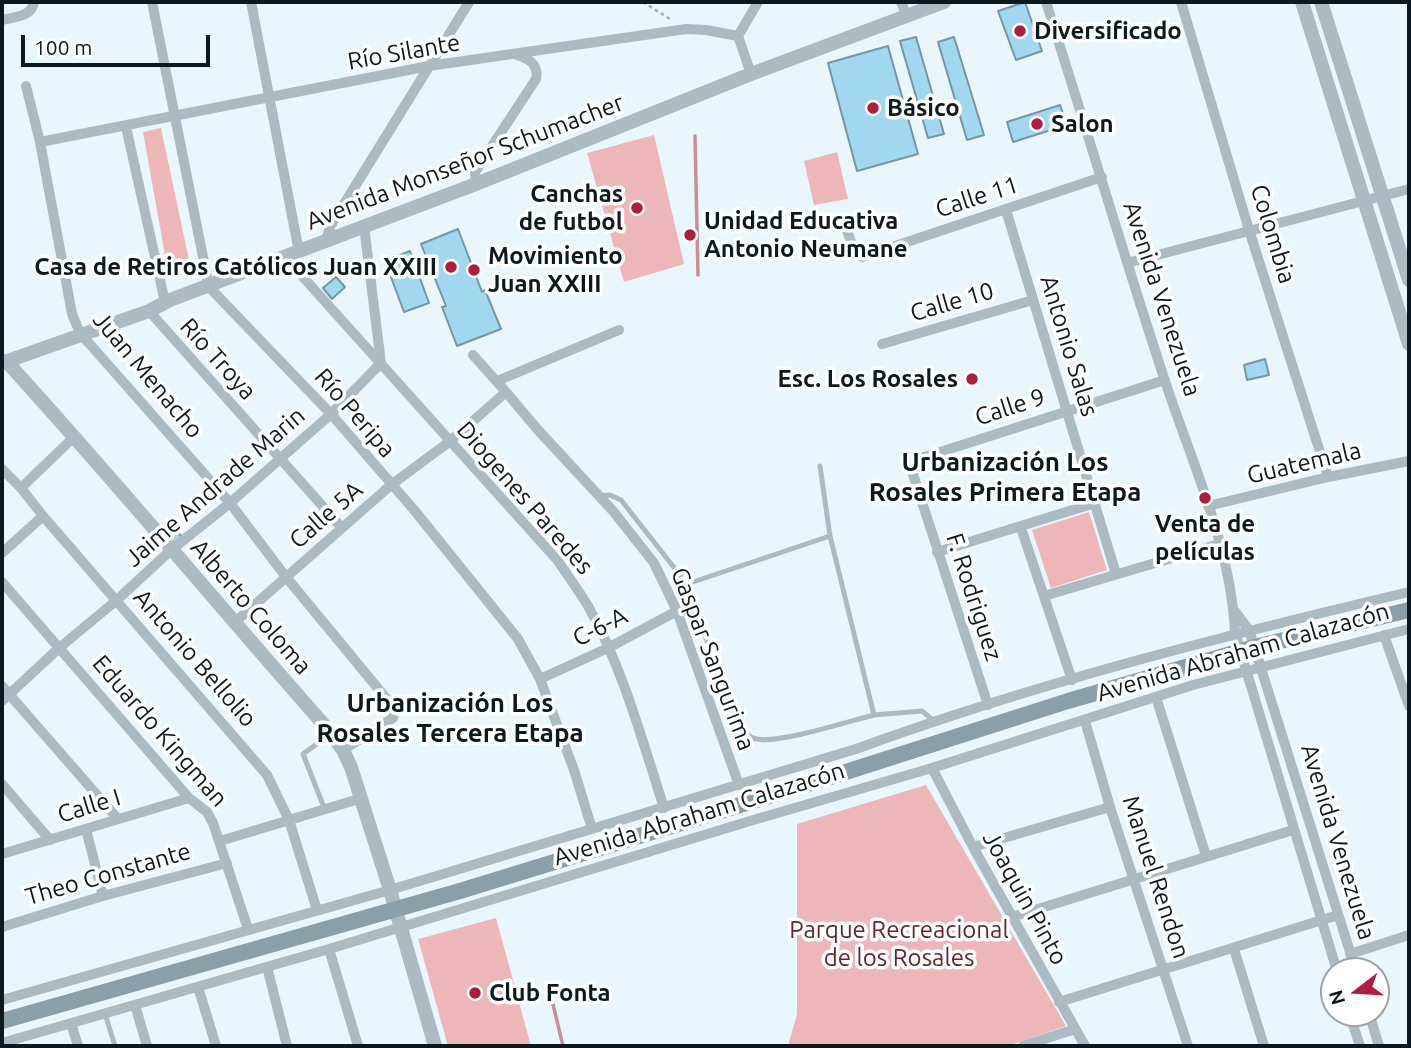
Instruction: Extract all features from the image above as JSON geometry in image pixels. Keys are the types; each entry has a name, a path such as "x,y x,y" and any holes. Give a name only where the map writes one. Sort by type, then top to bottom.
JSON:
{"main road":[{"name":"Avenida Abraham Calazacón","path":"2,1021 396,910 805,785 1068,701 1248,649 1409,610"}],"street":[{"path":"2,20 29,13 34,2"},
{"path":"152,2 209,287"},
{"path":"251,2 269,99 292,255"},
{"path":"325,242 331,225 469,2"},
{"path":"751,74 738,36 758,2"},
{"path":"901,2 906,16"},
{"name":"Avenida Monseñor Schumacher","path":"3,360 149,311 751,74 944,2"},
{"name":"Avenida Venezuela","path":"1046,2 1127,263 1208,506 1234,610 1235,634 1261,666 1351,957"},
{"name":"Colombia","path":"1181,2 1249,230 1328,477"},
{"path":"1302,2 1409,344"},
{"path":"1321,2 1409,281"},
{"name":"Río Silante","path":"40,142 429,66 686,29 738,36"},
{"path":"476,184 475,172 536,79 534,64 516,55"},
{"name":"Juan Menacho","path":"26,86 40,142 72,314 80,333 230,503 286,577 396,709 393,718 343,750"},
{"name":"Río Troya","path":"126,127 165,303"},
{"name":"Calle 11","path":"845,225 855,253 862,257 1102,177"},
{"path":"1127,263 1409,189"},
{"name":"Antonio Salas","path":"1006,210 1116,574"},
{"path":"365,226 381,362"},
{"name":"Diogenes Paredes","path":"292,255 365,348 381,362 449,442 558,561 587,606 608,648 664,808"},
{"name":"Río Peripa","path":"209,287 331,414 415,511 518,639 540,679 574,770 592,829"},
{"name":"Calle 10","path":"882,344 1033,300"},
{"name":"Río Troya","path":"149,311 342,528"},
{"path":"497,381 619,330"},
{"path":"473,355 506,392"},
{"name":"Alberto Coloma","path":"3,360 75,436 343,750 362,798 435,1046"},
{"name":"Jaime Andrade Marin","path":"4,694 117,600 171,550 230,503 331,414 381,362"},
{"name":"Calle 9","path":"909,462 1165,380"},
{"name":"Calle 5A","path":"234,623 391,485 449,442 506,392"},
{"name":"Gaspar Sangurima","path":"506,392 600,496 654,563 677,611 739,785"},
{"path":"21,488 75,436"},
{"name":"Guatemala","path":"1208,506 1409,461"},
{"name":"F. Rodriguez","path":"909,462 988,705"},
{"name":"Antonio Bellolio","path":"2,468 267,775 289,820 317,910"},
{"path":"937,552 1094,503"},
{"path":"2,553 43,516"},
{"path":"1021,527 1072,680"},
{"path":"1044,596 1219,544"},
{"name":"Eduardo Kingman","path":"2,582 189,798 207,812 220,841 248,929"},
{"name":"Avenida Abraham Calazacón","path":"2,1000 390,890 739,785 1072,680 1249,630 1409,592"},
{"name":"Avenida Venezuela","path":"1234,610 1249,630 1246,671 1333,957"},
{"name":"C-6-A","path":"540,679 608,648 677,611"},
{"name":"Avenida Abraham Calazacón","path":"2,1043 329,949 1261,666 1409,629"},
{"path":"1384,635 1409,706"},
{"path":"4,694 117,818"},
{"path":"1156,697 1206,856"},
{"name":"Manuel Rendon","path":"1085,721 1110,807 1188,1046"},
{"name":"Joaquin Pinto","path":"932,768 1084,1046"},
{"path":"2,784 50,840"},
{"name":"Calle I","path":"2,854 189,798"},
{"path":"220,841 362,798"},
{"path":"973,847 1110,807"},
{"path":"86,829 103,896"},
{"path":"1012,917 1293,830"},
{"name":"Theo Constante","path":"2,927 103,896 227,863"},
{"path":"1059,1002 1338,915"},
{"path":"1350,954 1409,935"},
{"path":"329,949 358,1046"},
{"path":"1234,949 1264,1046"},
{"path":"267,967 287,1046"},
{"path":"198,987 216,1046"},
{"path":"135,1005 147,1046"},
{"path":"72,1023 78,1046"},
{"path":"1354,1027 1360,1046"},
{"path":"1373,1027 1379,1046"},
{"path":"1023,1046 1075,1029"}],"lane":[{"path":"820,466 830,536 874,715"},
{"path":"600,496 610,495 621,500 687,584 736,723 747,734 757,740 775,739 874,715 922,711 935,722"},
{"path":"687,584 830,536"},
{"path":"325,810 303,754 331,734"},
{"path":"105,1014 115,1046"}],"path":[{"path":"643,2 686,29"}],"green space":[{"path":"161,128 190,265 168,272 143,132"},
{"name":"Canchas de futbol","path":"654,135 684,264 624,282 587,153"},
{"path":"837,152 848,199 814,205 804,161"},
{"path":"1089,512 1107,570 1051,588 1032,530"},
{"name":"Parque Recreacional de los Rosales","path":"926,785 1066,1026 1008,1046 788,1046 797,1014 797,824"},
{"name":"Club Fonta","path":"496,918 531,1046 448,1046 418,939"}],"building":[{"name":"Diversificado","path":"1025,2 1042,51 1016,60 998,11"},
{"path":"916,37 944,134 928,138 900,41"},
{"path":"954,37 984,135 967,140 938,42"},
{"name":"Básico","path":"888,46 918,154 857,171 828,63"},
{"name":"Salon","path":"1060,105 1067,125 1013,142 1007,122"},
{"name":"Casa de Retiros Católicos Juan XXIII","path":"458,229 482,292 485,290 501,329 457,346 442,307 446,306 421,244"},
{"path":"410,251 429,303 404,312 385,261"},
{"path":"336,277 345,287 332,299 323,288"},
{"path":"1265,359 1269,375 1247,380 1244,365"},
{"path":"170,523 182,537 171,546 159,532"}],"waterway":[{"path":"695,136 698,275"},
{"path":"551,996 563,1046"}],"place":[{"name":"Diversificado","path":"1020,31"},
{"name":"Básico","path":"873,108"},
{"name":"Salon","path":"1037,124"},
{"name":"Canchas de futbol","path":"637,208"},
{"name":"Unidad Educativa Antonio Neumane","path":"690,235"},
{"name":"Casa de Retiros Católicos Juan XXIII","path":"451,267"},
{"name":"Movimiento Juan XXIII","path":"474,270"},
{"name":"Esc. Los Rosales","path":"972,379"},
{"name":"Venta de películas","path":"1205,498"},
{"name":"Club Fonta","path":"475,993"}],"district":[{"name":"Urbanización Los Rosales Primera Etapa","path":"1005,477"},
{"name":"Urbanización Los Rosales Tercera Etapa","path":"450,718"}]}
